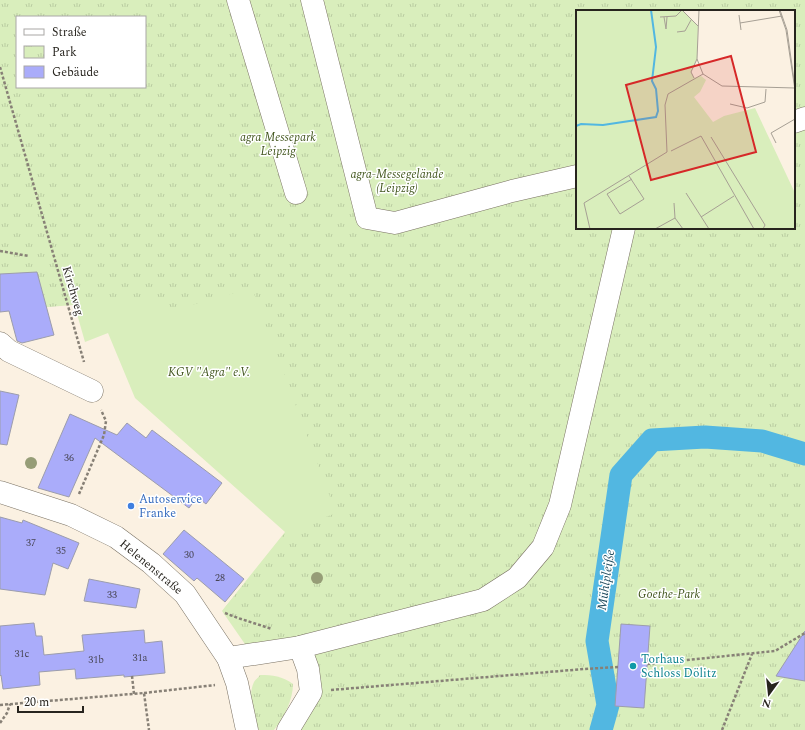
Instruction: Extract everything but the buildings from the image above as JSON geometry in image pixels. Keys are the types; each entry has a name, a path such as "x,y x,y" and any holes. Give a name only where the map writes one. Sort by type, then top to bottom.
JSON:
{"street":[{"path":"238,0 296,193"},
{"path":"312,0 367,218 395,223 512,191 576,176"},
{"path":"795,122 805,118"},
{"path":"228,658 300,647 483,600 517,578 542,546 560,505 624,229"},
{"path":"0,343 9,351 92,391"},
{"name":"Helenenstraße","path":"0,492 70,515 116,537 151,563 185,594 228,658 237,683 247,730"},
{"path":"288,730 311,692 308,669 300,647"}],"path":[{"name":"Kirchweg","path":"0,67 92,391 106,421 104,436 70,515"},
{"path":"0,251 29,256"},
{"path":"225,612 238,618 291,634 300,647"},
{"path":"647,664 775,651 805,633"},
{"path":"722,730 752,654"},
{"path":"311,692 618,667"},
{"path":"132,676 134,694"},
{"path":"0,705 134,694 237,683"},
{"path":"144,693 149,730"},
{"path":"0,723 7,713 10,704"}],"green space":[{"name":"KGV \"Agra\" e.V.","path":"0,0 16,16 16,88 18,88 252,287 576,228 590,324 222,611 285,532 135,398 108,333 85,342 0,44"},
{"name":"agra-Messegelände (Leipzig)","path":"0,0 805,0 805,730 288,730 311,692 300,647 247,647 222,611 285,533 336,513 253,291 234,293 163,313 158,298 0,311"},
{"path":"260,675 277,676 293,684 293,690 287,708 274,730 259,730 253,713 251,700 252,688"}],"waterway":[{"name":"Mühlpleiße","path":"601,730 608,705 597,641 621,475 652,440 705,437 762,441 805,454"}],"place":[{"name":"Autoservice Franke","path":"131,506"},
{"name":"Torhaus Schloss Dölitz","path":"633,666"}],"park label":[{"name":"agra Messepark Leipzig","path":"278,144"},
{"name":"Goethe-Park","path":"669,594"}]}
